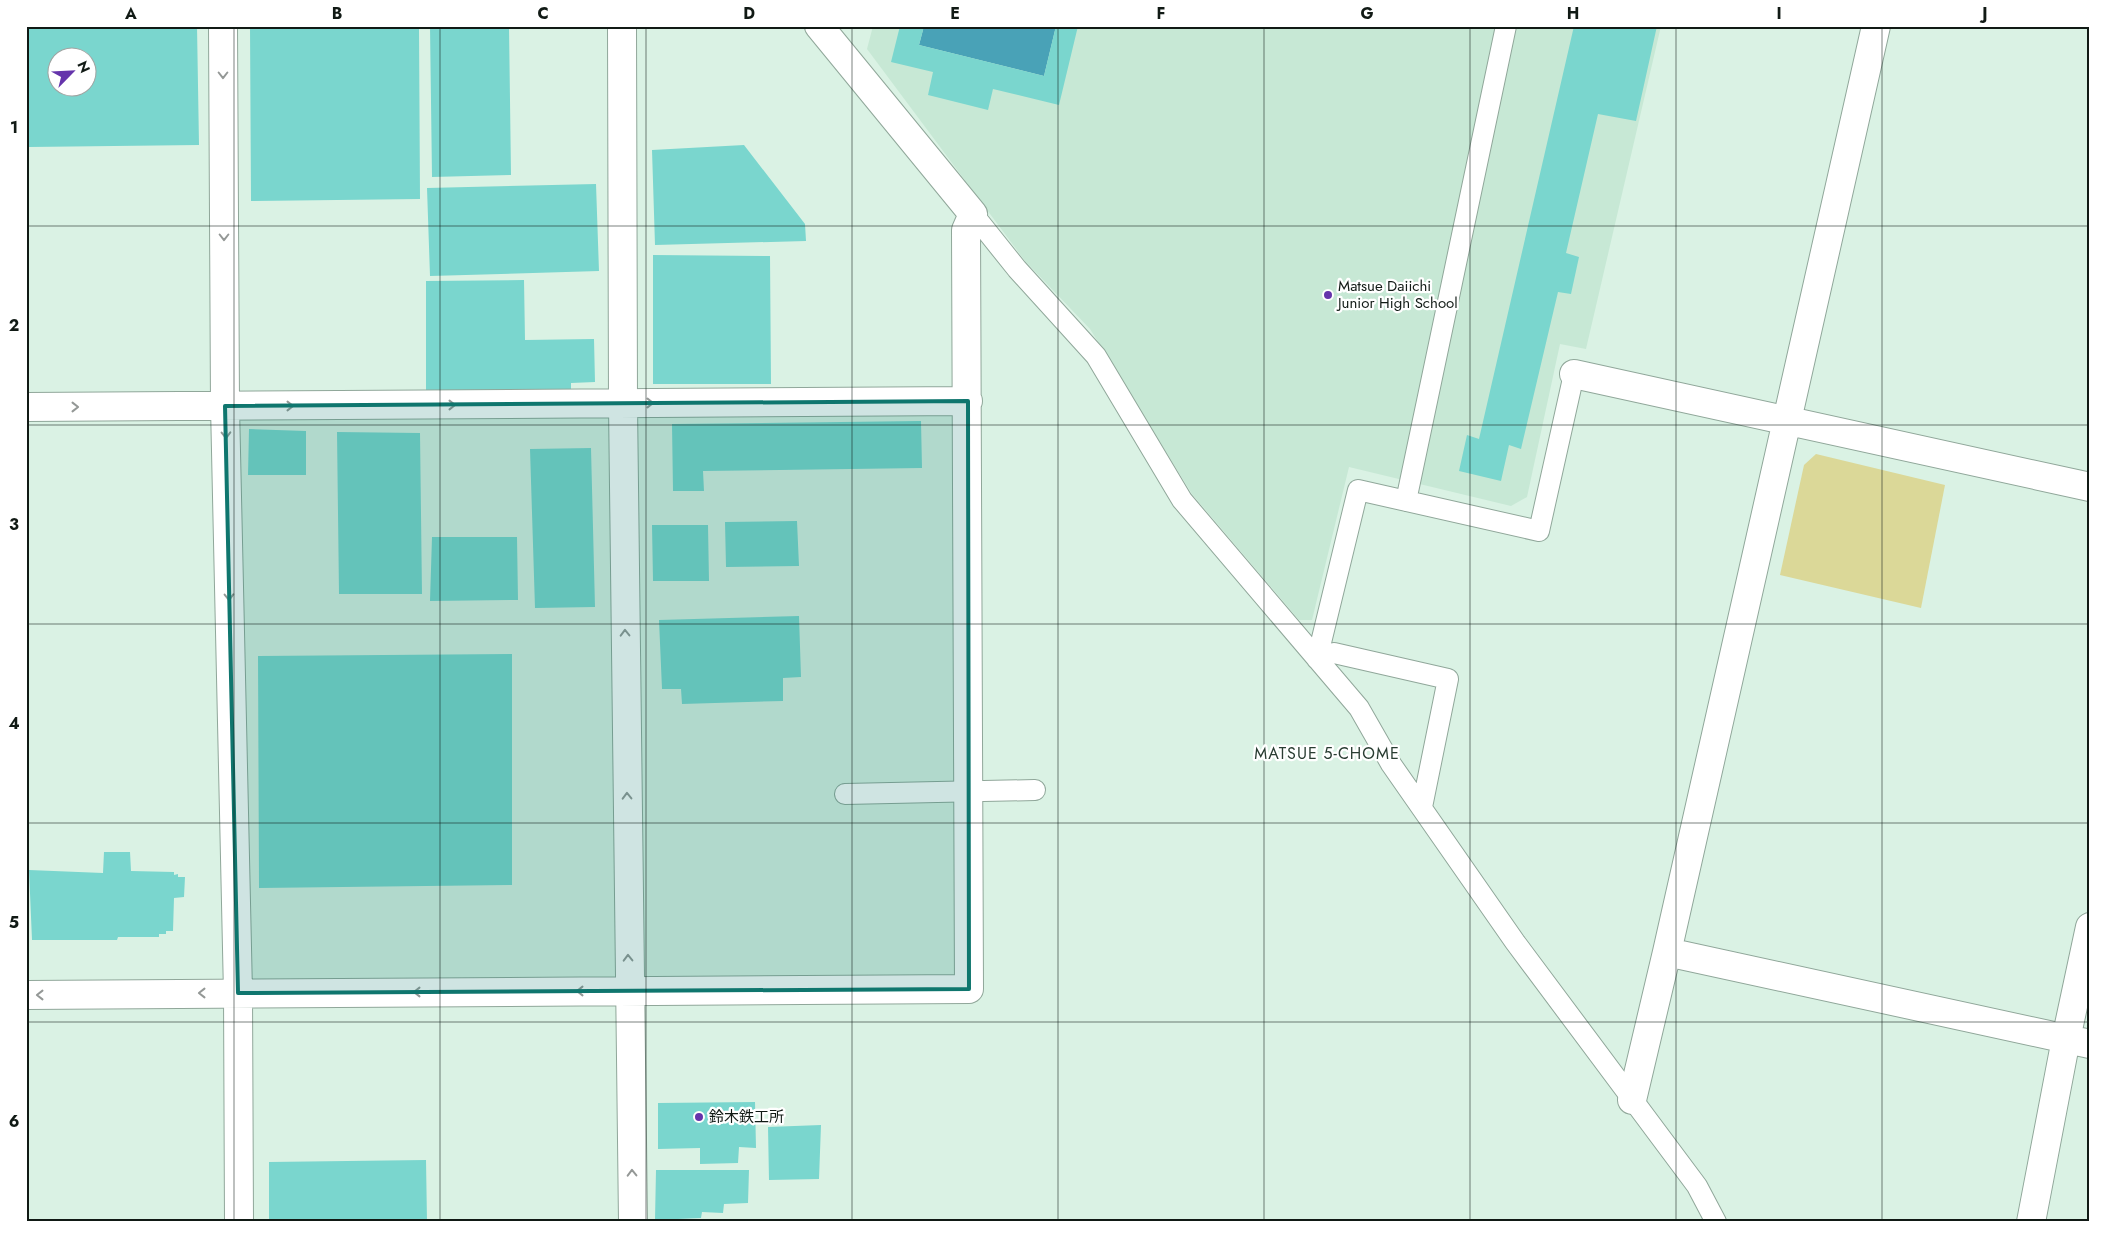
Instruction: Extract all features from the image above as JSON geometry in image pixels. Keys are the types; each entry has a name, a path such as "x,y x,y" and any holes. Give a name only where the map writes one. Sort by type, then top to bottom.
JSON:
{"street":[{"path":"223,26 226,406 238,993 239,1222"},
{"path":"622,26 623,404 632,1222"},
{"path":"26,995 969,990 966,230 974,214 819,26"},
{"path":"1632,1100 1788,422 1876,26"},
{"path":"1574,374 2090,487"},
{"path":"26,407 968,401"},
{"path":"2031,1222 2078,1042 2090,928"},
{"path":"1667,952 2078,1042"}],"lane":[{"path":"1406,502 1506,26"},
{"path":"974,214 1017,269 1096,356 1182,500 1359,708 1392,764 1515,942 1697,1186 1716,1222"},
{"path":"1317,659 1358,490 1539,532 1574,374"},
{"path":"1317,659 1334,653 1448,679 1422,807"},
{"path":"845,794 1035,790"}],"highlighted area":[{"path":"968,401 969,989 238,993 225,406"}],"shaded area":[{"name":"Matsue Daiichi Junior High School","path":"873,26 1661,26 1586,349 1560,344 1527,497 1511,506 1349,467 1312,620 1299,620 1192,494 1090,329 1025,261 867,49"},
{"path":"1816,454 1945,485 1921,608 1780,575 1804,465"}],"water":[{"path":"924,26 1056,26 1044,76 919,45"}],"building":[{"path":"28,26 197,26 199,145 29,147"},
{"path":"250,26 419,26 420,199 251,201"},
{"path":"430,26 509,26 511,175 432,177"},
{"path":"900,26 924,26 919,45 1044,76 1056,26 1078,26 1059,105 993,89 988,110 928,95 933,72 891,62"},
{"path":"1574,26 1657,26 1636,121 1598,114 1566,253 1579,257 1571,294 1558,292 1521,449 1509,445 1501,481 1459,471 1467,435 1479,439"},
{"path":"744,145 805,224 806,241 655,245 652,150"},
{"path":"596,184 599,271 430,276 427,188"},
{"path":"653,255 770,256 771,384 653,384"},
{"path":"524,280 525,340 594,339 595,382 571,383 571,392 426,394 426,281"},
{"path":"921,421 922,468 703,471 704,491 673,491 672,424"},
{"path":"249,429 306,431 306,475 248,475"},
{"path":"337,432 420,433 422,594 339,594"},
{"path":"591,448 595,607 535,608 530,449"},
{"path":"797,521 799,566 726,567 725,522"},
{"path":"652,525 708,525 709,581 653,581"},
{"path":"432,537 517,537 518,600 430,601"},
{"path":"799,616 801,677 783,678 783,701 682,704 681,689 662,689 659,620"},
{"path":"512,654 512,885 259,888 258,656"},
{"path":"104,852 130,852 131,871 174,872 174,875 178,874 178,877 185,877 184,897 174,898 173,931 159,934 159,937 118,937 117,940 32,940 29,870 103,873"},
{"path":"755,1102 756,1148 739,1147 738,1163 700,1164 700,1148 658,1149 658,1103"},
{"path":"821,1125 819,1179 769,1180 768,1127"},
{"path":"426,1160 427,1222 269,1222 269,1162"},
{"path":"656,1170 749,1170 748,1203 724,1204 723,1213 702,1212 701,1218 655,1220"}],"place":[{"name":"Matsue Daiichi Junior High School","path":"1328,295"},
{"name":"鈴木鉄工所","path":"699,1117"}],"district":[{"name":"MATSUE 5-CHOME","path":"1327,753"}]}
